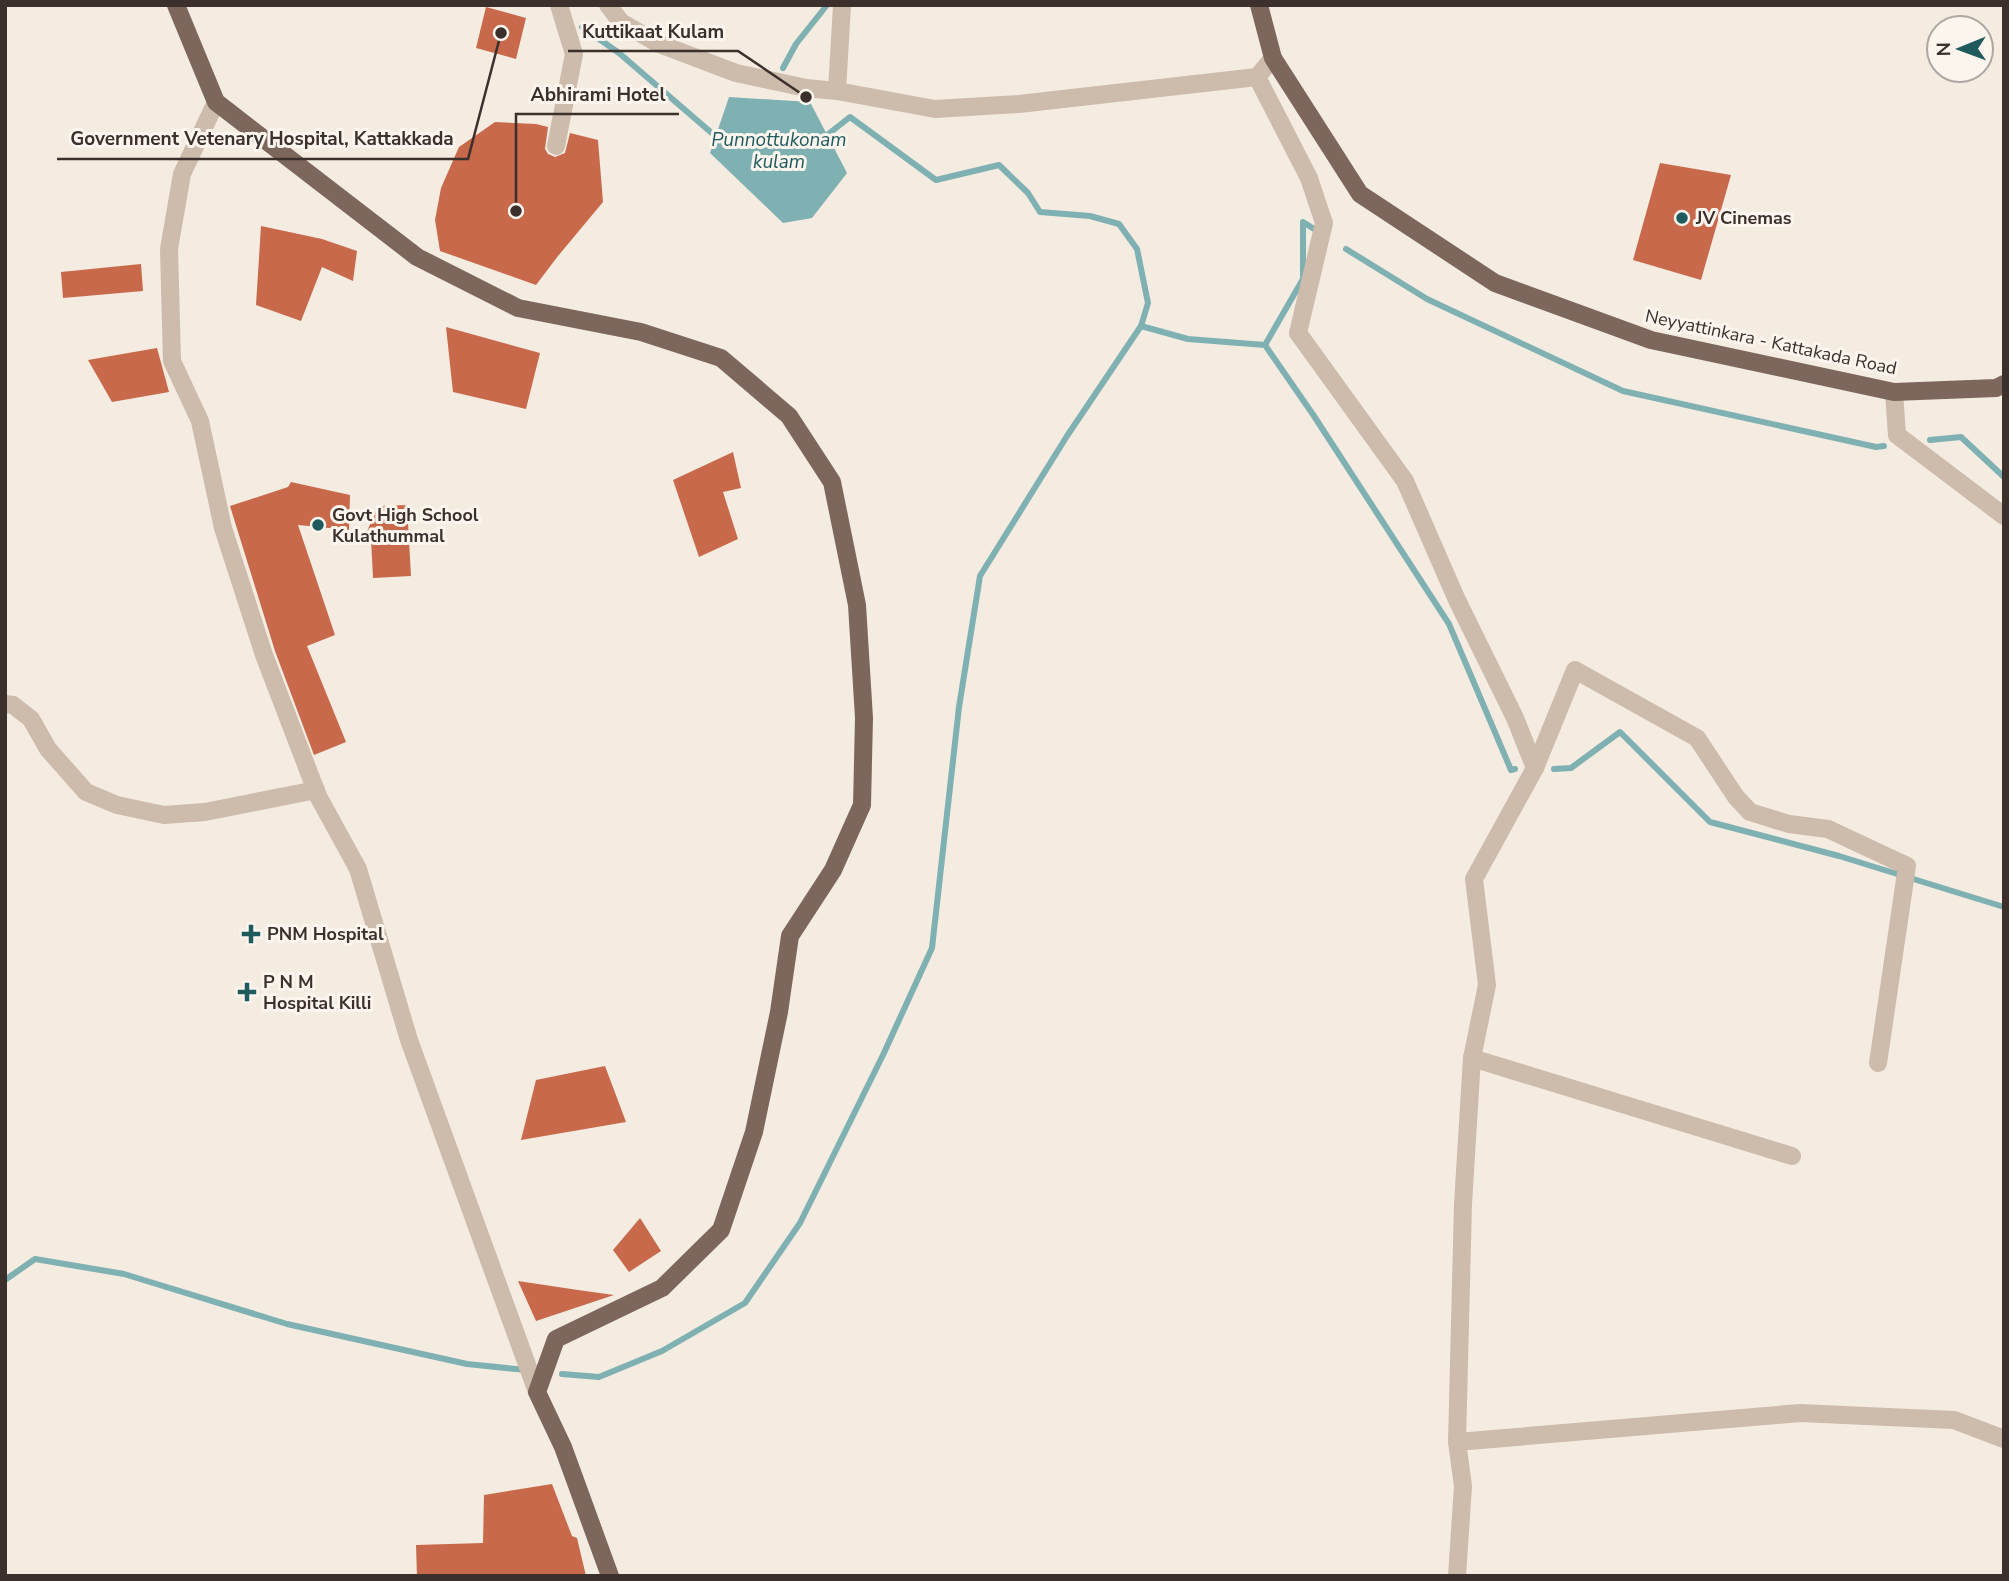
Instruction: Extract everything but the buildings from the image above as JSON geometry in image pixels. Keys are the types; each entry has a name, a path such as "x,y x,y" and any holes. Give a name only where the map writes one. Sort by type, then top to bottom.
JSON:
{"main road":[{"path":"176,5 216,102 417,257 518,307 641,332 721,358 789,416 832,482 857,605 864,718 862,805 833,870 790,936 779,1012 754,1132 721,1230 662,1289 556,1339 537,1392 563,1447 610,1576"},
{"name":"Neyyattinkara - Kattakada Road","path":"1259,5 1273,58 1360,194 1495,283 1651,340 1894,392 1996,388 2004,384"}],"street":[{"path":"556,146 574,54 559,5"},
{"path":"608,5 621,22 657,43 736,73 806,88 935,109 1019,104 1257,77 1273,58"},
{"path":"837,91 842,5"},
{"path":"1257,77 1309,178 1324,223 1298,333 1405,481 1457,600 1515,718 1535,768"},
{"path":"216,102 182,174 169,249 172,361 200,421 223,527 264,655 316,790 358,869 409,1040 537,1392"},
{"path":"1894,392 1897,435 2004,516"},
{"path":"1457,1576 1463,1486 1457,1442 1463,1204 1472,1058 1488,985 1474,879 1535,768 1575,670 1697,738 1736,797 1751,812 1789,824 1828,829 1907,866 1878,1063"},
{"path":"5,704 13,705 31,719 48,749 86,792 117,805 164,815 192,813 316,790"},
{"path":"1472,1058 1792,1156"},
{"path":"1457,1442 1800,1413 1954,1420 2004,1439"}],"water":[{"name":"Punnottukonam kulam","path":"729,97 810,102 847,173 812,218 783,223 710,153"}],"waterway":[{"path":"783,68 796,44 827,5"},
{"path":"582,27 619,53 721,141"},
{"path":"822,139 850,117 936,180 999,165 1028,193 1040,212 1090,216 1119,224 1137,249 1148,303 1141,326 1188,339 1265,345 1449,624 1511,770 1515,769"},
{"path":"1265,345 1303,279 1303,222 1314,229"},
{"path":"1346,249 1427,299 1623,391 1876,447 1884,446"},
{"path":"562,1374 599,1377 662,1351 745,1303 800,1223 883,1055 932,948 959,707 980,576 1067,436 1141,326"},
{"path":"1930,440 1961,437 2004,477"},
{"path":"1554,769 1571,768 1620,732 1710,822 1839,856 2004,907"},
{"path":"5,1280 35,1259 124,1274 287,1324 467,1364 526,1370"}],"place":[{"name":"Government Vetenary Hospital, Kattakkada","path":"501,33"},
{"name":"Kuttikaat Kulam","path":"806,97"},
{"name":"Abhirami Hotel","path":"516,211"},
{"name":"JV Cinemas","path":"1682,218"},
{"name":"Govt High School Kulathummal","path":"318,525"},
{"name":"PNM Hospital","path":"251,934"},
{"name":"P N M Hospital Killi","path":"247,992"}]}
